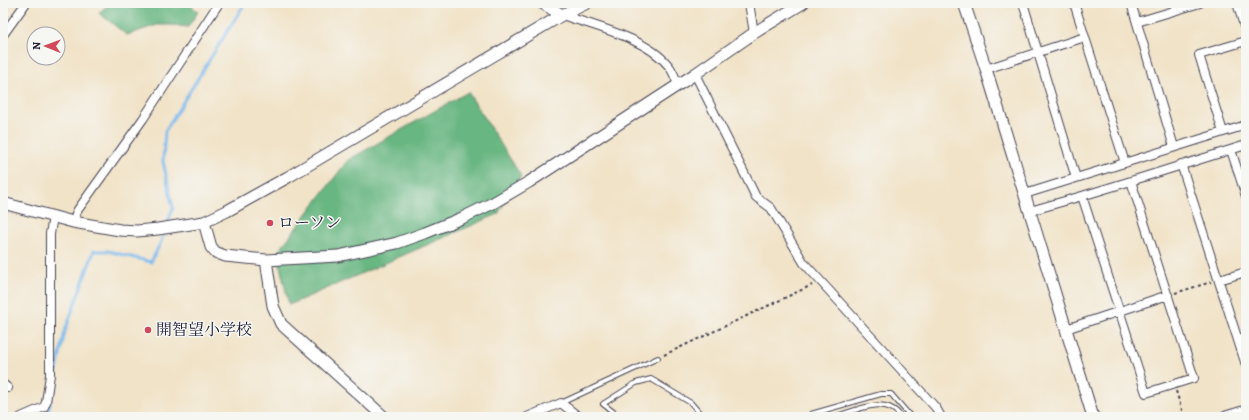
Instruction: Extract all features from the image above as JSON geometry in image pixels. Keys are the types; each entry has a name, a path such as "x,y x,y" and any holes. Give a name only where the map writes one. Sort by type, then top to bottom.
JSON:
{"street":[{"path":"3,35 26,3"},
{"path":"73,222 77,211 143,119 219,3"},
{"path":"542,3 562,15 630,38 648,47 669,65 678,84"},
{"path":"3,203 73,222 120,230 138,231 204,222 288,177 562,15 587,3"},
{"path":"749,3 754,33"},
{"path":"204,222 211,247 215,252 225,256 266,260 338,256 353,254 397,243 450,223 493,203 529,182 695,74 754,33 803,3"},
{"path":"964,3 1025,194 1093,417"},
{"path":"1023,3 1076,178"},
{"path":"1074,3 1125,163"},
{"path":"1131,3 1174,148"},
{"path":"1137,22 1183,6 1200,3"},
{"path":"1237,3 1246,32"},
{"path":"986,69 1085,37"},
{"path":"1223,132 1199,55 1246,42"},
{"path":"695,74 756,197 771,208 804,263 936,408 941,417"},
{"path":"1025,194 1246,125"},
{"path":"1030,211 1246,145"},
{"path":"1231,150 1246,196"},
{"path":"1181,164 1246,365"},
{"path":"1082,196 1146,393 1194,378 1131,181"},
{"path":"21,417 44,407 46,402 50,375 50,234 53,217"},
{"path":"266,260 273,306 281,324 384,417"},
{"path":"1218,280 1246,272"},
{"path":"1066,328 1168,295"},
{"path":"527,417 562,403 579,417"},
{"path":"1226,417 1246,411"}],"lane":[{"path":"562,403 658,358"},
{"path":"614,417 616,414 603,404 636,384 651,379 691,403 703,417"},
{"path":"811,414 881,394 891,394 911,417"},
{"path":"834,417 864,407 885,405 894,409 901,417"}],"path":[{"path":"1168,295 1218,280"},
{"path":"658,358 820,281"},
{"path":"1174,384 1184,417"}],"green space":[{"path":"110,3 189,3 198,12 188,27 157,25 127,35 99,13"},
{"path":"468,92 521,176 498,214 289,305 277,253 348,160"}],"waterway":[{"path":"167,224 173,208 163,161 165,131 245,3"},
{"path":"47,417 65,331 94,251 108,251 151,262 165,231"}],"place":[{"name":"ローソン","path":"270,223"},
{"name":"開智望小学校","path":"148,330"}]}
